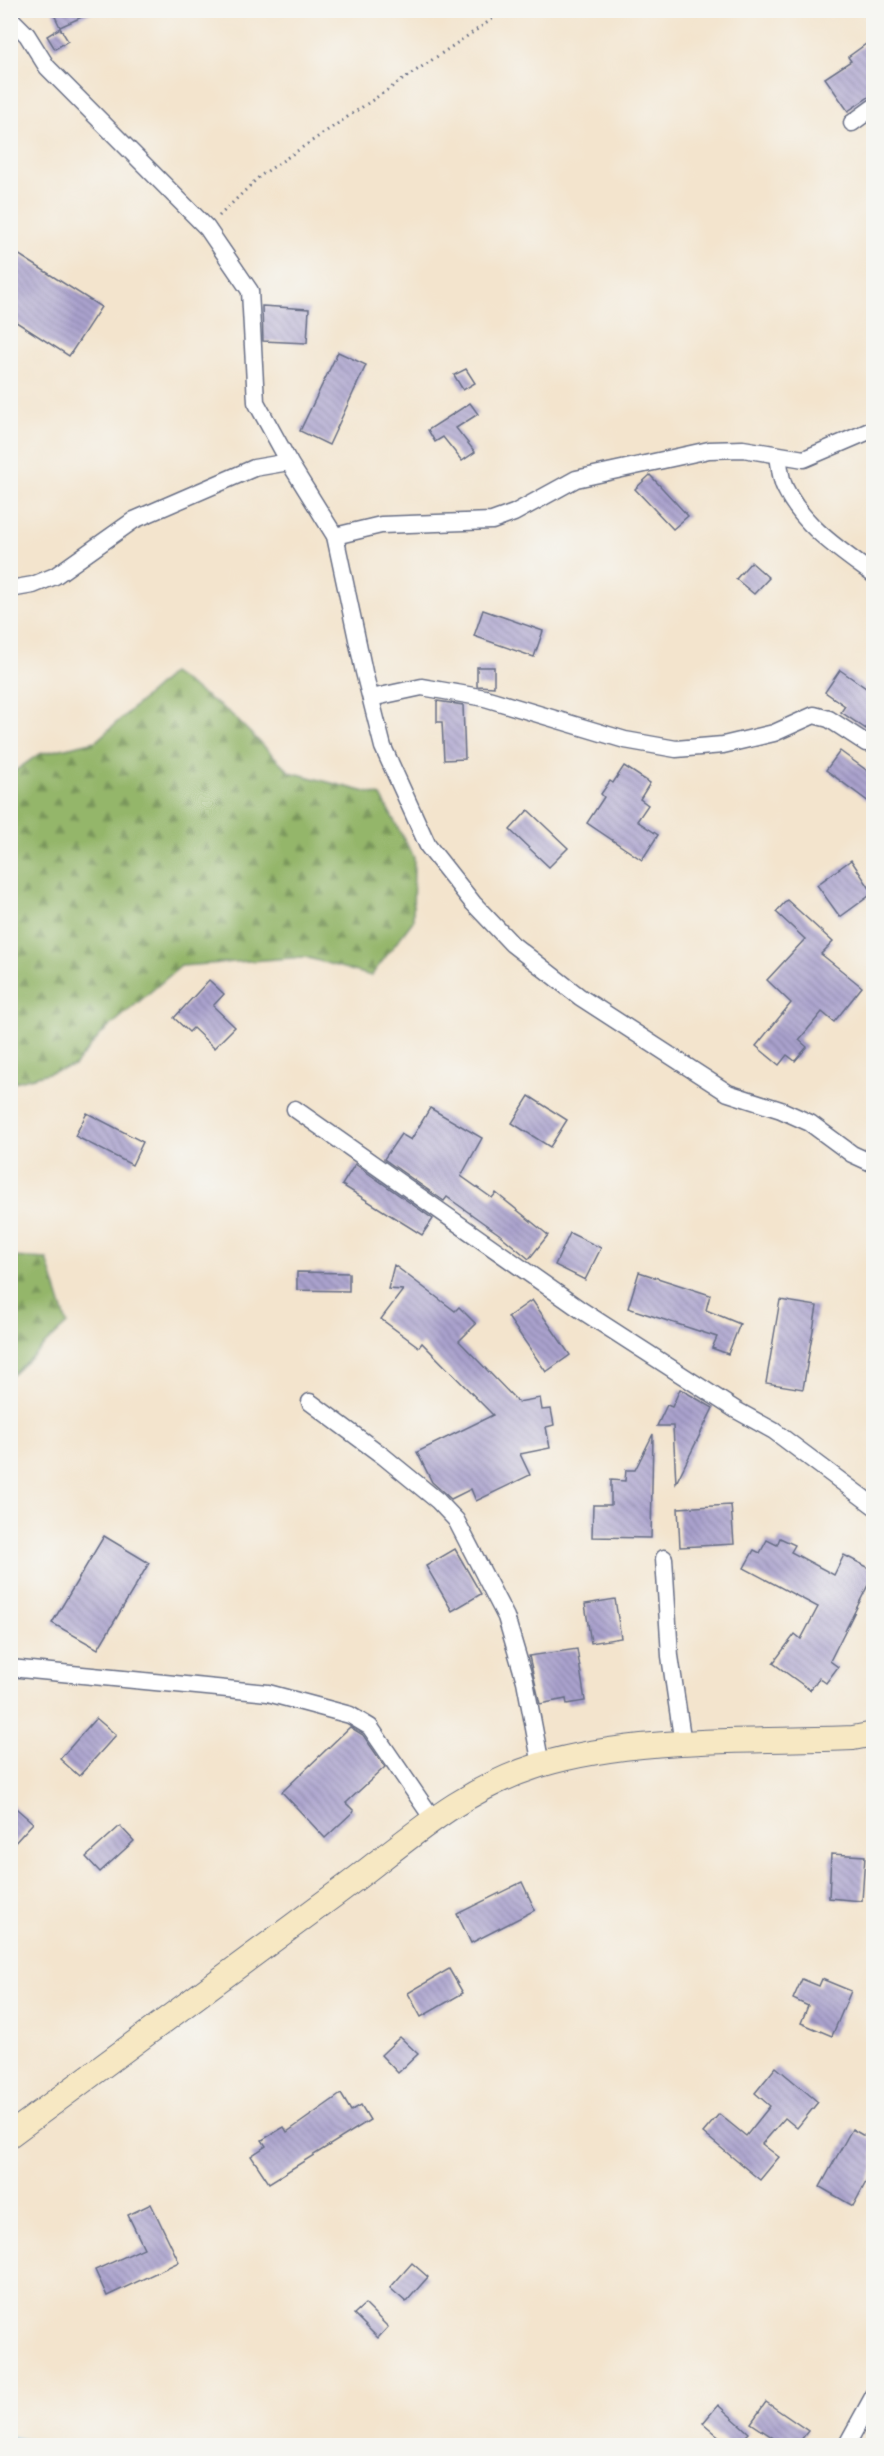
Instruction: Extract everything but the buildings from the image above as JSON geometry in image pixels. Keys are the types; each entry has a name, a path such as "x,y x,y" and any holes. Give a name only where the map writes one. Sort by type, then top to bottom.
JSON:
{"main road":[{"path":"10,2134 363,1874 433,1819 483,1787 541,1765 595,1753 683,1744 853,1738 873,1734"}],"street":[{"path":"10,18 27,34 47,67 207,228 250,291 256,402 289,462 335,536 383,747 428,846 472,903 512,944 580,997 728,1093 781,1110 810,1123 852,1154 873,1164"},
{"path":"852,123 873,107"},
{"path":"335,536 381,525 492,521 514,513 576,479 709,450 742,448 804,459 873,429"},
{"path":"778,456 784,486 802,515 824,538 873,575"},
{"path":"10,589 33,585 55,576 134,520 254,468 289,462"},
{"path":"371,698 422,687 485,699 625,740 676,749 723,745 774,734 814,715 829,719 866,743 873,742"},
{"path":"295,1109 580,1310 736,1410 774,1431 873,1506"},
{"path":"310,1402 383,1456 438,1502 456,1521 506,1617 525,1681 541,1765"},
{"path":"664,1558 670,1656 683,1744"},
{"path":"10,1668 268,1693 350,1715 370,1727 433,1819"},
{"path":"846,2445 873,2395"}],"path":[{"path":"207,228 260,176 506,10"}],"green space":[{"path":"172,673 230,713 290,772 381,796 414,858 413,921 371,976 305,957 181,966 102,1033 74,1066 11,1083 11,774 39,754 96,741"},
{"path":"11,1257 47,1259 67,1324 11,1376"}],"waterway":[{"path":"10,2438 45,2446"}]}
